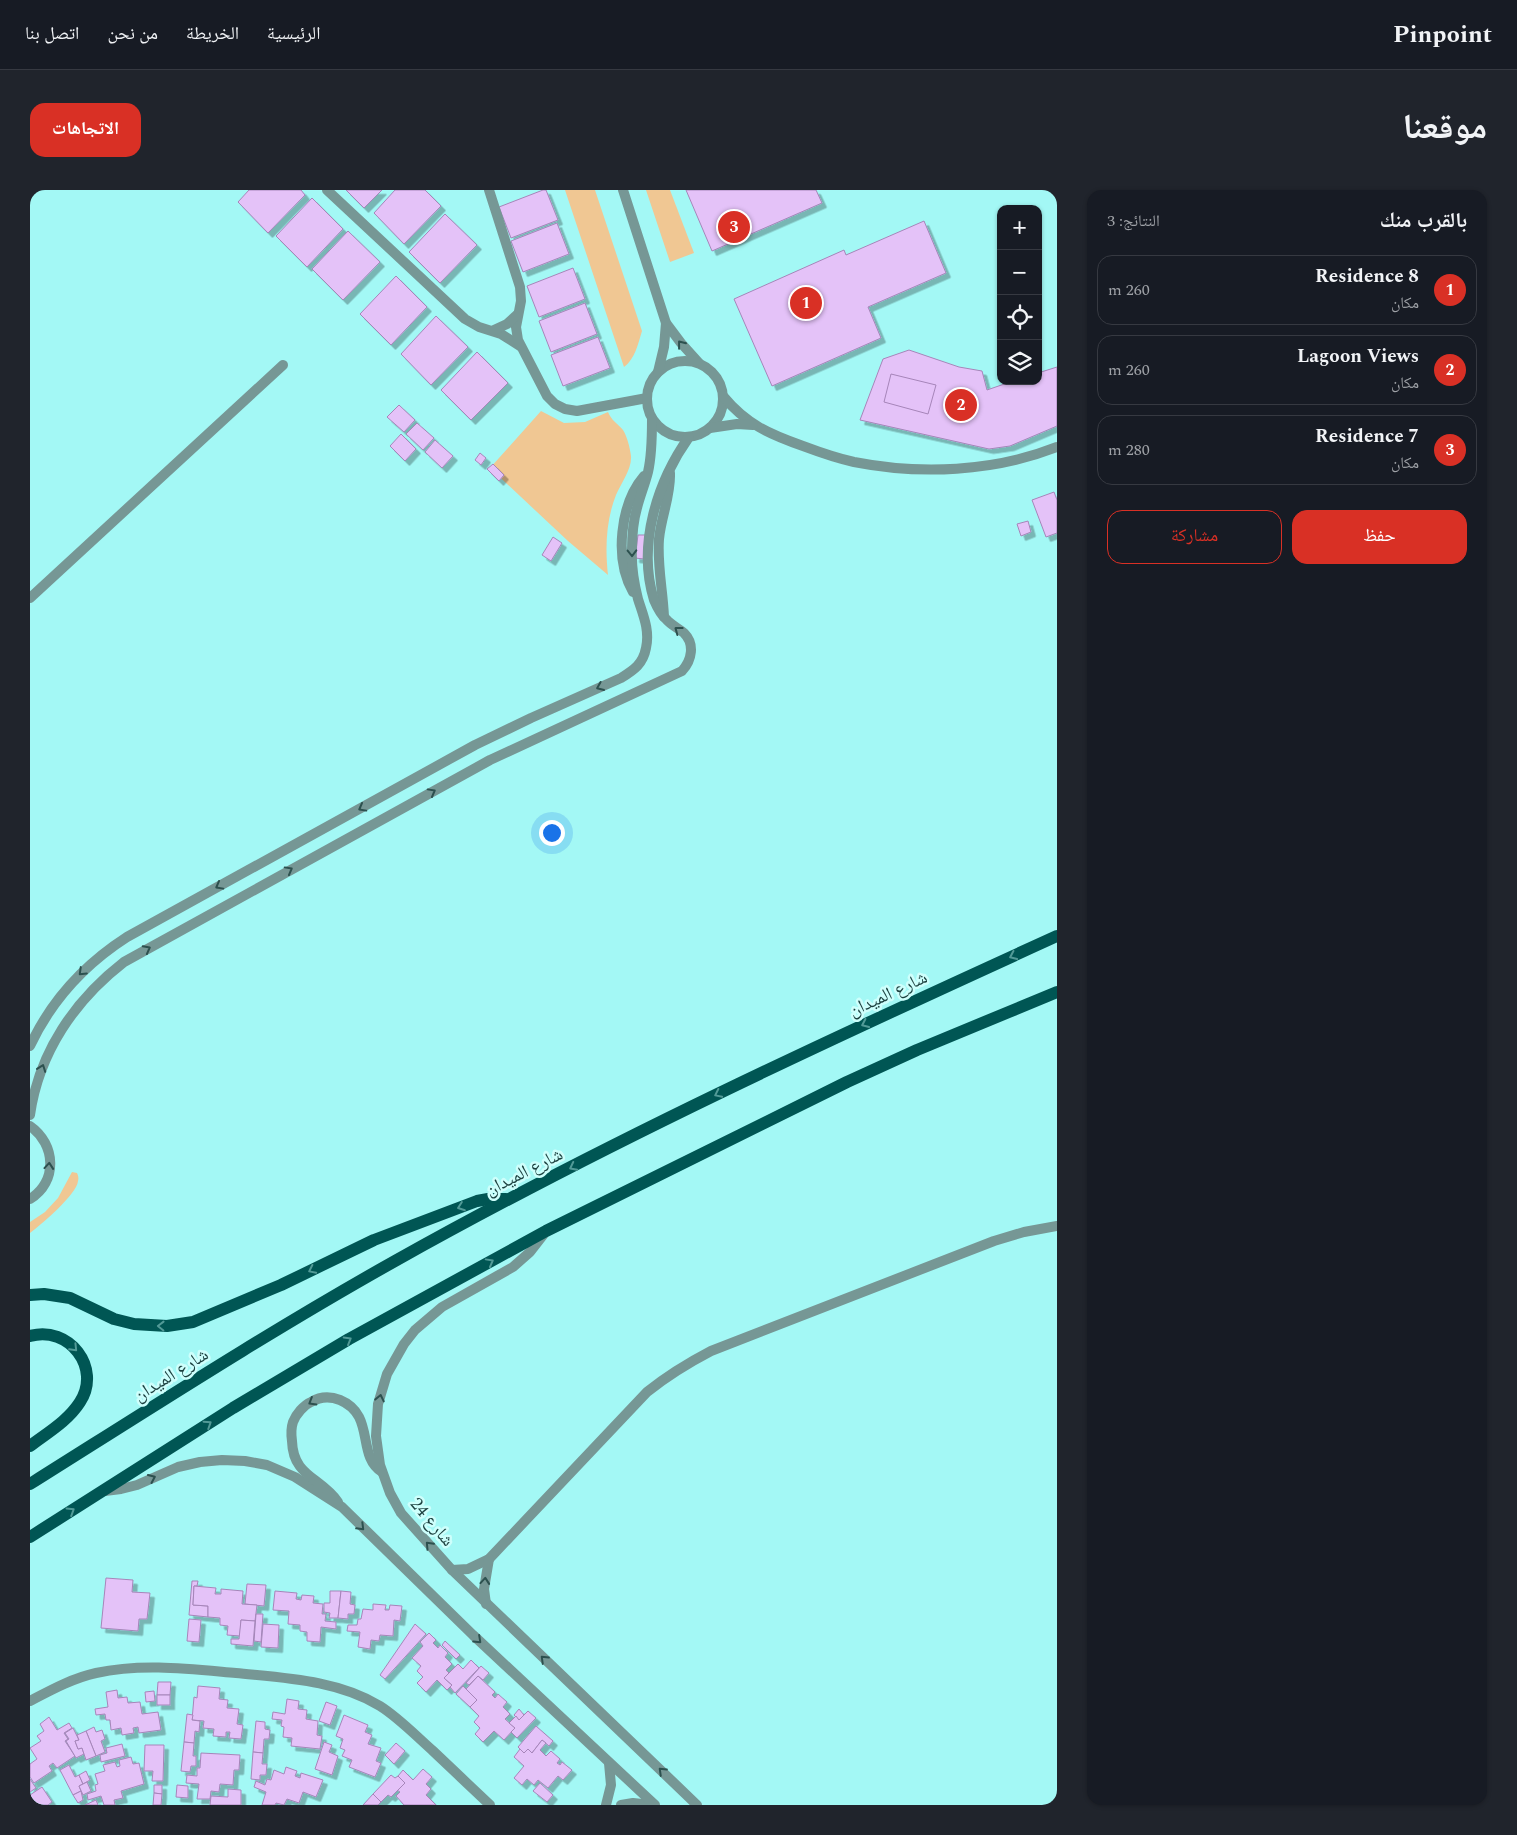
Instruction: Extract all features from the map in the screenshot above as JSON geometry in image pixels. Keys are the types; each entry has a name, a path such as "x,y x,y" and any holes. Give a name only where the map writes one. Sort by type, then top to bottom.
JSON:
{"main road":[{"name":"شارع الميدان","path":"30,1484 292,1320 396,1260 509,1199 723,1091 1057,936"},
{"path":"30,1537 233,1408 333,1349 546,1232 847,1082 917,1050 1057,992"},
{"path":"30,1295 44,1294 70,1298 114,1319 134,1324 167,1326 193,1322 207,1318 282,1285 382,1236 477,1201 509,1199"},
{"path":"30,1336 56,1335 72,1345 84,1361 87,1370 87,1382 79,1403 72,1412 30,1446"}],"street":[{"path":"327,190 465,319 478,327 494,330 520,346"},
{"path":"489,190 518,281 521,301 516,327 520,346 547,396 560,407 577,410 647,398"},
{"path":"623,190 666,323 698,363"},
{"path":"494,330 506,324 518,314"},
{"path":"658,372 670,364 684,360 698,363 710,370 719,382 723,396 722,410 710,428 689,437 675,436 662,430 652,419 649,412 647,398 650,384 658,372 664,347 666,323"},
{"path":"30,598 284,365"},
{"path":"723,396 754,425 788,441 852,462 888,468 918,470 991,465 1017,460 1057,447"},
{"path":"30,1046 49,1011 76,977 109,949 127,937 475,745 530,718 621,678 634,670 644,658 648,635 638,598 626,578 622,562 632,494 648,472 652,445 652,419"},
{"path":"710,428 737,424 754,425"},
{"path":"30,1115 40,1073 57,1037 74,1011 85,997 110,973 139,953 490,760 682,671 689,662 690,646 683,632 664,618 655,602 649,558 656,505 669,469 689,437"},
{"path":"664,618 659,557 661,526 669,488 669,469"},
{"path":"629,520 652,524"},
{"path":"30,1126 43,1137 47,1145 51,1164 46,1182 41,1190 30,1199"},
{"path":"452,1570 468,1569 489,1559 647,1392 688,1362 711,1351 994,1241 1024,1232 1057,1226"},
{"name":"شارع 24","path":"546,1232 530,1252 513,1266 442,1307 422,1324 404,1344 387,1374 378,1404 376,1436 382,1472 390,1493 401,1513 452,1570 697,1805"},
{"path":"382,1472 372,1464 365,1432 356,1410 346,1402 334,1397 322,1397 309,1403 294,1420 291,1432 294,1455 300,1468 331,1493 342,1507 420,1585 655,1805"},
{"path":"105,1490 137,1485 178,1467 200,1462 222,1460 245,1461 267,1465 289,1474 342,1507"},
{"path":"486,1604 484,1589 489,1559"},
{"path":"30,1701 71,1680 94,1673 118,1669 169,1668 211,1671 300,1680 328,1686 379,1706 406,1725 490,1805"},
{"path":"606,1805 611,1785 609,1763"},
{"path":"621,1805 633,1803 651,1805"}],"shaded area":[{"path":"565,190 595,190 642,331 633,356 624,367"},
{"path":"646,190 670,190 694,253 670,262"},
{"path":"541,411 564,423 585,422 608,412 626,435 631,461 610,514 607,544 608,575 568,541 490,468"},
{"path":"72,1172 77,1173 78,1179 72,1193 58,1209 30,1233 30,1222 45,1212 58,1198"}],"building":[{"path":"249,190 301,190 305,195 268,233 238,202"},
{"path":"346,190 382,190 364,208"},
{"path":"395,190 425,190 441,206 404,244 374,213"},
{"path":"546,190 558,220 511,238 499,207"},
{"path":"686,190 816,190 822,203 712,251"},
{"path":"312,198 343,229 307,267 276,236"},
{"path":"445,214 477,245 440,283 409,252"},
{"path":"924,221 946,273 868,307 881,338 772,386 734,299 844,250 846,255"},
{"path":"557,223 569,254 523,272 511,241"},
{"path":"348,231 380,262 343,300 312,269"},
{"path":"573,268 585,299 539,317 527,286"},
{"path":"396,276 427,307 391,345 360,314"},
{"path":"585,303 597,334 551,352 539,321"},
{"path":"436,316 468,347 431,385 401,354"},
{"path":"598,337 610,368 563,386 551,355"},
{"path":"909,350 959,367 982,371 987,390 1001,385 1042,385 1042,372 1057,367 1057,426 1010,446 989,449 860,420 883,359"},
{"path":"477,352 508,383 471,420 441,390"},
{"path":"891,374 936,385 928,414 884,402"},
{"path":"399,405 415,420 404,432 387,417"},
{"path":"417,423 434,438 423,450 406,434"},
{"path":"401,434 416,449 405,461 390,446"},
{"path":"435,440 453,456 442,468 425,452"},
{"path":"480,453 486,458 481,465 475,460"},
{"path":"493,464 504,475 499,481 487,469"},
{"path":"1054,492 1057,500 1057,533 1046,537 1032,500"},
{"path":"1028,521 1031,532 1021,536 1017,524"},
{"path":"638,535 646,535 644,559 635,558"},
{"path":"553,537 562,543 551,561 542,555"},
{"path":"106,1578 133,1580 132,1592 150,1593 147,1619 139,1619 138,1631 101,1628"},
{"path":"192,1581 198,1581 197,1586 194,1586 193,1605 208,1606 208,1617 189,1615"},
{"path":"247,1584 266,1585 264,1606 245,1604"},
{"path":"194,1586 216,1588 215,1594 221,1594 221,1589 243,1591 242,1604 257,1605 255,1621 241,1620 240,1636 227,1635 228,1626 220,1625 220,1618 208,1617 208,1606 193,1605"},
{"path":"275,1591 297,1593 296,1599 301,1600 302,1595 314,1596 313,1603 323,1604 322,1614 326,1614 325,1621 336,1622 336,1629 321,1627 320,1642 307,1641 307,1632 300,1631 300,1625 288,1624 289,1611 273,1610"},
{"path":"330,1591 341,1591 338,1618 329,1618 330,1613 324,1612 324,1603 330,1603"},
{"path":"341,1591 351,1592 350,1604 355,1605 354,1614 348,1614 348,1619 338,1618"},
{"path":"373,1604 386,1605 385,1610 389,1610 390,1605 402,1606 400,1621 394,1620 393,1636 380,1635 379,1641 371,1640 370,1649 358,1647 360,1632 347,1631 348,1625 357,1625 358,1619 361,1619 363,1609 373,1610"},
{"path":"256,1614 263,1614 261,1642 254,1641"},
{"path":"189,1619 201,1620 199,1642 187,1641"},
{"path":"241,1620 255,1621 253,1646 231,1644 231,1639 239,1639"},
{"path":"263,1624 279,1625 278,1648 261,1647"},
{"path":"415,1624 426,1634 385,1679 380,1675"},
{"path":"429,1633 436,1640 433,1643 438,1648 440,1645 448,1653 445,1657 452,1664 446,1670 449,1673 444,1678 452,1685 447,1690 437,1680 426,1692 417,1683 423,1677 417,1671 421,1666 412,1658 423,1646 420,1642"},
{"path":"445,1641 460,1655 456,1659 442,1645"},
{"path":"471,1660 479,1668 455,1693 450,1687 452,1685 444,1678 458,1664 463,1669"},
{"path":"481,1666 489,1673 483,1680 478,1676 469,1685 466,1683"},
{"path":"478,1676 495,1692 492,1695 495,1698 498,1694 507,1702 503,1707 510,1714 505,1719 515,1728 504,1740 494,1731 483,1742 475,1734 480,1728 474,1722 479,1716 470,1707 477,1700 466,1689"},
{"path":"158,1682 171,1682 170,1695 157,1695"},
{"path":"198,1686 220,1688 219,1699 228,1700 227,1708 239,1709 237,1724 243,1725 241,1739 229,1738 230,1732 226,1732 226,1737 213,1736 214,1729 203,1728 204,1721 192,1720 194,1697 197,1698"},
{"path":"463,1686 477,1700 470,1707 456,1694"},
{"path":"117,1690 118,1698 127,1697 128,1703 140,1702 142,1714 158,1712 161,1730 139,1733 138,1727 133,1728 134,1733 122,1735 121,1728 111,1730 110,1720 106,1720 105,1714 96,1715 95,1709 108,1707 106,1692"},
{"path":"154,1691 155,1701 146,1702 145,1692"},
{"path":"157,1695 170,1695 170,1705 157,1705"},
{"path":"287,1699 299,1701 298,1709 307,1710 306,1719 318,1721 317,1735 322,1736 320,1749 291,1746 292,1738 283,1737 284,1727 281,1726 282,1720 272,1719 273,1712 285,1714"},
{"path":"326,1702 337,1706 330,1725 319,1721"},
{"path":"519,1709 524,1715 519,1720 514,1715"},
{"path":"528,1711 536,1718 517,1738 511,1732 515,1728 509,1723 516,1716 519,1720"},
{"path":"187,1714 193,1715 192,1720 200,1721 199,1732 195,1731 194,1743 184,1742"},
{"path":"344,1715 368,1725 365,1732 372,1735 368,1744 381,1748 376,1761 381,1763 375,1777 349,1767 352,1760 342,1756 345,1750 340,1748 343,1739 336,1736"},
{"path":"49,1717 57,1730 69,1723 72,1728 64,1733 68,1739 65,1741 75,1756 57,1768 53,1763 49,1766 52,1771 34,1783 30,1777 30,1764 37,1759 30,1748 41,1741 37,1736 44,1731 40,1724"},
{"path":"256,1721 265,1722 265,1729 270,1730 269,1739 264,1739 263,1753 253,1752"},
{"path":"536,1726 553,1741 549,1746 542,1740 532,1753 528,1749 524,1753 518,1747"},
{"path":"94,1727 96,1732 102,1730 105,1739 101,1741 105,1752 96,1756 86,1731"},
{"path":"73,1728 79,1740 75,1741 78,1749 82,1748 84,1754 76,1758 66,1741 69,1739 65,1733"},
{"path":"86,1731 96,1756 86,1760 82,1748 78,1749 75,1741 79,1740 77,1735"},
{"path":"542,1740 546,1743 540,1750 546,1756 551,1751 560,1759 557,1763 560,1765 562,1762 572,1770 563,1780 558,1776 548,1788 538,1780 534,1785 527,1779 522,1785 514,1778 524,1766 514,1757 520,1749 524,1753 528,1749 532,1753"},
{"path":"184,1742 194,1743 193,1756 196,1756 196,1766 191,1766 190,1772 181,1771"},
{"path":"324,1742 332,1745 329,1752 338,1756 332,1775 315,1769"},
{"path":"396,1743 405,1751 394,1764 385,1755"},
{"path":"122,1744 125,1756 101,1762 100,1755 107,1753 106,1748"},
{"path":"145,1745 164,1745 163,1781 152,1781 153,1771 144,1771"},
{"path":"253,1752 263,1753 262,1764 267,1764 266,1775 260,1775 260,1780 251,1779"},
{"path":"201,1753 240,1755 239,1770 234,1770 233,1785 220,1784 219,1792 211,1791 210,1799 197,1799 199,1784 186,1783 187,1775 197,1776 197,1768 200,1768"},
{"path":"131,1757 133,1764 139,1763 144,1784 121,1791 123,1798 114,1800 115,1805 104,1805 101,1796 88,1800 87,1794 96,1791 95,1785 98,1784 95,1774 105,1771 103,1765 115,1762 117,1767 120,1766 119,1760"},
{"path":"69,1765 75,1777 79,1775 83,1784 79,1786 81,1791 73,1795 60,1770"},
{"path":"286,1767 297,1771 295,1776 300,1778 301,1773 323,1780 316,1797 303,1792 299,1803 287,1799 284,1805 276,1803 275,1805 262,1805 266,1792 254,1787 256,1781 265,1785 267,1779 271,1780 274,1770 284,1774"},
{"path":"423,1769 432,1777 426,1784 431,1789 426,1795 436,1805 404,1805 396,1796 400,1792 397,1790 405,1783 398,1776 403,1770 413,1780"},
{"path":"86,1771 90,1780 83,1784 79,1775"},
{"path":"391,1775 395,1778 398,1776 405,1783 391,1797 388,1795 381,1802 373,1794"},
{"path":"30,1779 36,1788 30,1792"},
{"path":"87,1782 91,1791 83,1795 79,1786"},
{"path":"540,1783 553,1795 547,1802 533,1791"},
{"path":"154,1785 162,1785 162,1794 154,1793"},
{"path":"177,1785 188,1786 188,1798 176,1797"},
{"path":"42,1787 52,1802 48,1805 30,1805 30,1795"},
{"path":"228,1789 241,1790 241,1805 210,1805 211,1796 228,1797"},
{"path":"81,1791 83,1800 78,1803 73,1795"},
{"path":"154,1793 162,1794 161,1805 153,1805"},
{"path":"373,1794 381,1802 378,1805 363,1805"},
{"path":"96,1800 98,1805 85,1805"}],"place":[{"name":"Residence 7","path":"734,227"},
{"name":"Residence 8","path":"806,303"},
{"name":"Lagoon Views","path":"961,405"}]}
